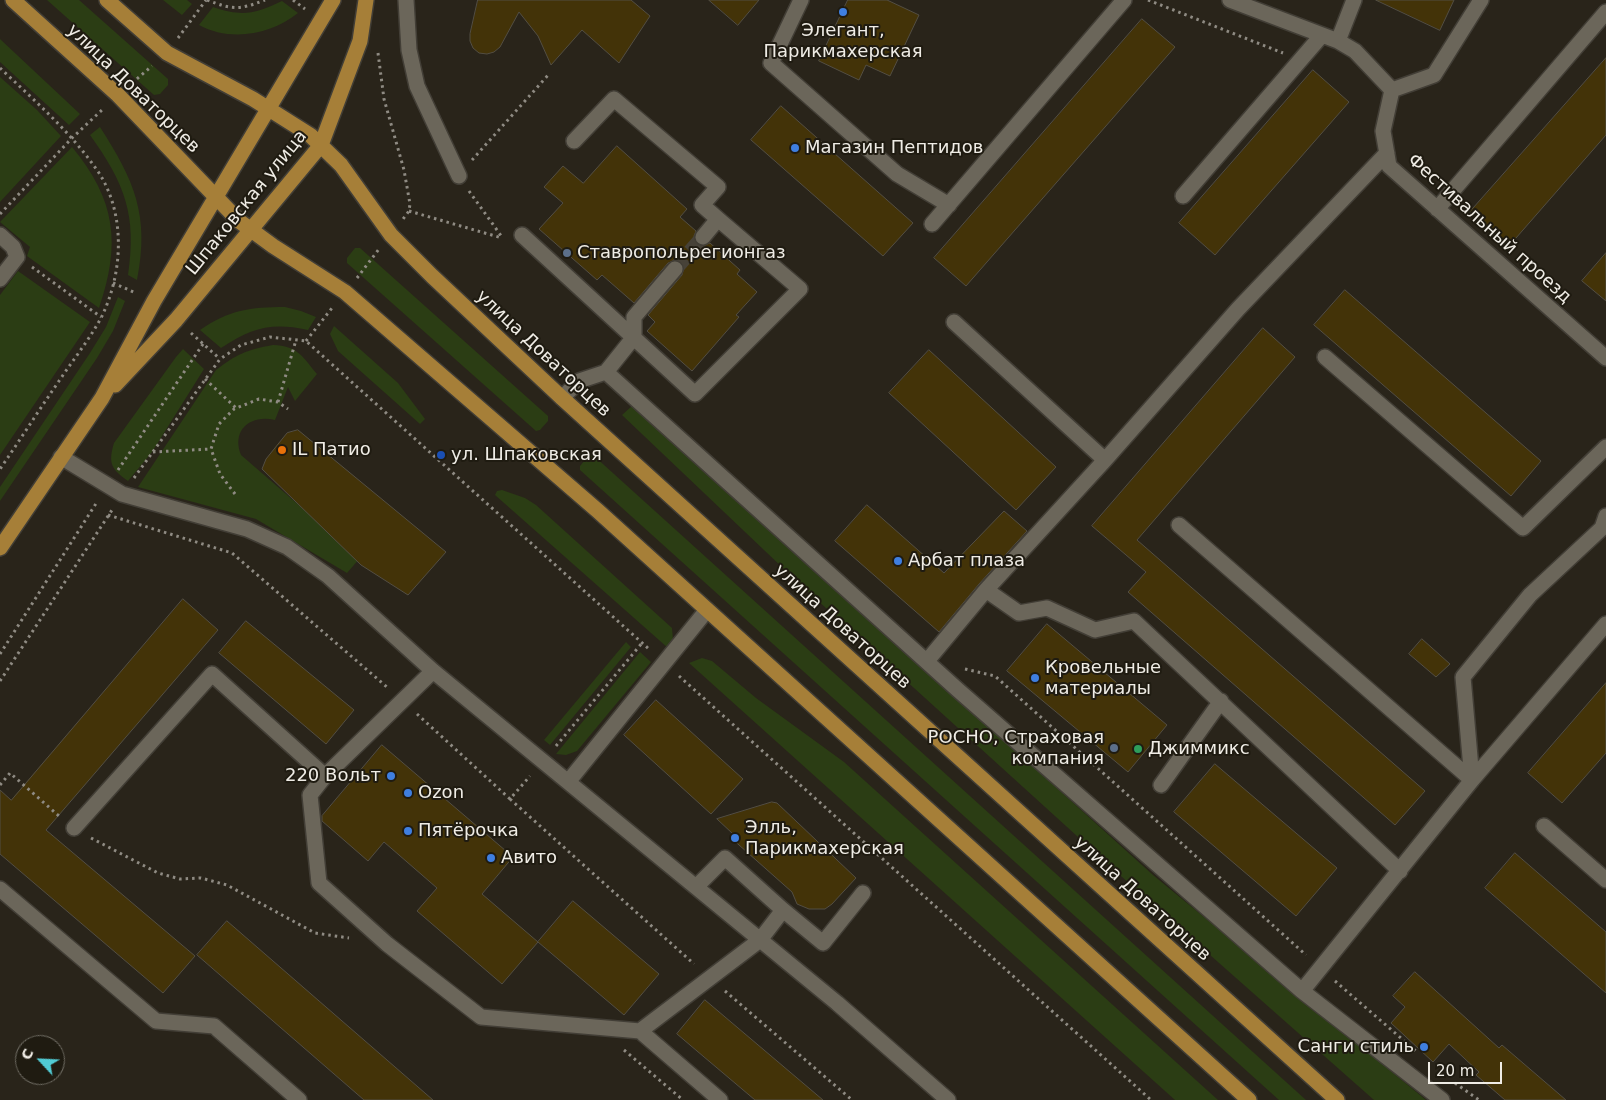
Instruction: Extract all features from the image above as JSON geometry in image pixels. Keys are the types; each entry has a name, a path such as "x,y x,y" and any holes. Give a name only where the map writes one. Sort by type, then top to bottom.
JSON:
{"main road":[{"name":"улица Доваторцев","path":"13,0 118,95 239,221 273,246 345,292 590,505 707,610"},
{"name":"улица Доваторцев","path":"107,0 167,53 253,99 321,145 341,164 390,236 439,283 562,398 1337,1100"},
{"name":"Шпаковская улица","path":"0,548 102,398 154,300 333,0"},
{"name":"Шпаковская улица","path":"102,398 176,320 321,145 360,41 366,0"},
{"path":"707,610 1250,1100"}],"street":[{"path":"406,0 409,50 417,86 459,176"},
{"path":"802,0 771,63 897,174 948,205"},
{"path":"932,224 1124,0"},
{"path":"1230,0 1338,41 1355,51 1392,90 1434,75 1481,0"},
{"path":"1338,41 1354,0"},
{"path":"1437,208 1606,12"},
{"path":"1183,196 1322,34"},
{"name":"Фестивальный проезд","path":"1392,90 1383,131 1389,166 1606,358"},
{"path":"522,235 695,394 800,289 702,205 718,187 614,99 574,142"},
{"path":"931,657 986,590 1105,460 1238,309 1387,153"},
{"path":"703,237 718,219"},
{"path":"0,235 13,247 17,257 0,279"},
{"path":"562,398 579,381 606,372 634,337 634,317 675,269"},
{"path":"954,322 1105,460"},
{"path":"1325,357 1523,528 1604,454"},
{"path":"606,372 931,657 973,703 1302,991 1442,1100"},
{"path":"61,457 122,494 247,529 287,547 328,576 433,671 837,1002 948,1100"},
{"path":"1472,780 1463,677 1530,595 1602,528 1606,516"},
{"path":"1179,525 1472,780"},
{"path":"986,590 1019,613 1047,608 1095,630 1134,621 1400,871"},
{"path":"568,782 707,610"},
{"path":"1302,991 1472,780 1606,624"},
{"path":"433,671 326,776 310,795 319,883 387,944 482,1017 640,1030 720,1100"},
{"path":"74,828 212,674 326,776"},
{"path":"1161,785 1221,701"},
{"path":"1544,826 1606,880"},
{"path":"696,887 725,858 823,943 863,893"},
{"path":"0,889 156,1021 214,1026 299,1100"},
{"path":"640,1030 760,940 783,910"}],"path":[{"path":"207,0 227,8 245,8 265,0"},
{"path":"1148,0 1301,60"},
{"path":"378,51 384,99 404,170 410,204 409,211 403,220"},
{"path":"0,68 41,105 72,138 100,174 114,206 119,234 118,266 101,317 0,469"},
{"path":"409,211 503,238 459,176 550,73"},
{"path":"17,257 101,317"},
{"path":"0,681 122,494 220,358 241,345 270,338 306,341 1151,1100"},
{"path":"278,402 296,340"},
{"path":"205,379 236,408"},
{"path":"235,494 220,474 212,449 219,424 236,408 259,399 278,402 288,410"},
{"path":"152,452 212,449"},
{"path":"931,657 947,664 995,676 1320,968 1418,1053"},
{"path":"0,785 10,773 74,828 158,873 180,879 202,878 227,886 315,933 351,938"},
{"path":"510,799 709,977 852,1100"},
{"path":"598,1028 683,1100"},
{"path":"1455,1082 1479,1100"}],"green space":[{"path":"47,0 79,0 168,79 168,85 160,94 154,95"},
{"path":"163,0 187,0 192,4 182,15"},
{"path":"282,1 298,13 276,27 263,31 250,34 224,33 199,25 213,7 232,12 248,13 264,9"},
{"path":"0,39 80,114 69,125 0,62"},
{"path":"0,77 37,110 61,136 0,202"},
{"path":"100,127 122,164 136,199 140,217 141,236 141,257 137,280 128,275 131,235 129,217 120,185 90,135"},
{"path":"72,147 98,186 106,204 110,223 112,243 110,263 99,308 27,256 30,247 0,222"},
{"path":"355,248 360,248 548,416 548,421 540,430 536,431 347,263 347,258"},
{"path":"18,271 90,322 0,455 0,295"},
{"path":"118,297 125,301 113,331 97,358 0,501 0,487 90,353 106,327"},
{"path":"285,307 316,317 308,330 283,327 262,328 252,331 221,348 200,330 221,318 240,311"},
{"path":"334,326 398,383 425,419 420,424 338,351 330,334"},
{"path":"273,345 288,347 299,353 317,374 295,401 288,387 275,420 258,419 245,426 239,438 241,455 360,558 347,573 256,519 138,487 216,370 242,353"},
{"path":"183,349 204,369 152,452 128,481 112,465 111,456 114,443"},
{"path":"633,405 1153,875 1426,1100 1374,1100 1132,886 805,589 622,415"},
{"path":"589,455 593,455 1306,1100 1279,1100 580,470 580,466"},
{"path":"502,490 525,498 536,505 672,628 673,640 668,648 495,495 497,491"},
{"path":"626,642 631,647 550,745 544,740"},
{"path":"640,652 651,662 577,751 566,755 556,754"},
{"path":"702,658 712,661 756,698 844,762 1218,1100 1175,1100 689,663"}],"building":[{"path":"478,0 631,0 650,16 619,63 582,30 551,65 538,36 519,12 500,47 494,52 487,54 479,53 473,48 470,34"},
{"path":"709,0 759,0 738,25"},
{"path":"848,0 887,0 919,15 890,76 866,65 859,80 819,61"},
{"path":"1376,0 1454,0 1440,30"},
{"path":"1142,19 1175,47 966,286 934,258"},
{"path":"1606,58 1606,135 1509,246 1470,212"},
{"path":"1313,70 1349,102 1215,255 1179,223"},
{"path":"781,106 913,223 883,256 751,140"},
{"path":"617,146 687,209 680,217 696,231 694,236 697,244 702,246 710,243 740,270 737,274 757,292 736,315 739,317 692,371 647,331 655,322 648,315 682,275 684,266 681,262 676,260 668,263 634,303 602,275 597,280 539,229 563,203 544,187 563,166 583,183"},
{"path":"1606,253 1606,301 1582,281"},
{"path":"1345,290 1541,461 1511,496 1314,325"},
{"path":"1263,328 1295,357 1137,540 1425,791 1395,825 1128,592 1146,572 1092,526"},
{"path":"929,350 1056,467 1016,510 889,393"},
{"path":"298,430 446,552 408,595 361,565 262,469 266,459 287,433"},
{"path":"867,505 944,573 1004,511 1027,531 939,632 835,541"},
{"path":"183,599 218,630 46,830 195,956 163,993 0,854 0,790 11,800"},
{"path":"246,621 354,710 326,744 219,653"},
{"path":"1047,624 1167,725 1128,772 1007,671"},
{"path":"1422,639 1450,664 1436,677 1409,654"},
{"path":"1606,683 1606,753 1562,803 1528,773"},
{"path":"656,700 743,779 711,814 624,735"},
{"name":"Пятёрочка","path":"382,745 513,857 482,894 538,942 502,984 417,911 437,888 384,842 368,861 322,821 322,816"},
{"path":"1215,764 1337,868 1296,916 1174,812"},
{"path":"772,802 777,803 856,878 825,909 809,909 797,904 792,892 730,837 733,834 717,819"},
{"path":"1515,853 1606,932 1606,993 1485,888"},
{"path":"573,901 659,974 624,1015 538,942"},
{"path":"227,921 433,1100 364,1100 197,955"},
{"path":"1415,972 1499,1048 1502,1045 1566,1100 1505,1100 1476,1075 1479,1072 1449,1044 1433,1062 1391,1023 1405,1007 1393,996"},
{"path":"705,1000 823,1100 755,1100 697,1051 677,1034"}],"tunnel":[{"path":"675,269 703,237"}],"place":[{"name":"Элегант, Парикмахерская","path":"843,12"},
{"name":"Магазин Пептидов","path":"795,148"},
{"name":"Ставропольрегионгаз","path":"567,253"},
{"name":"IL Патио","path":"282,450"},
{"name":"ул. Шпаковская","path":"441,455"},
{"name":"Арбат плаза","path":"898,561"},
{"name":"Кровельные материалы","path":"1035,678"},
{"name":"РОСНО, Страховая компания","path":"1114,748"},
{"name":"Джиммикс","path":"1138,749"},
{"name":"220 Вольт","path":"391,776"},
{"name":"Ozon","path":"408,793"},
{"name":"Пятёрочка","path":"408,831"},
{"name":"Элль, Парикмахерская","path":"735,838"},
{"name":"Авито","path":"491,858"},
{"name":"Санги стиль","path":"1424,1047"}]}
